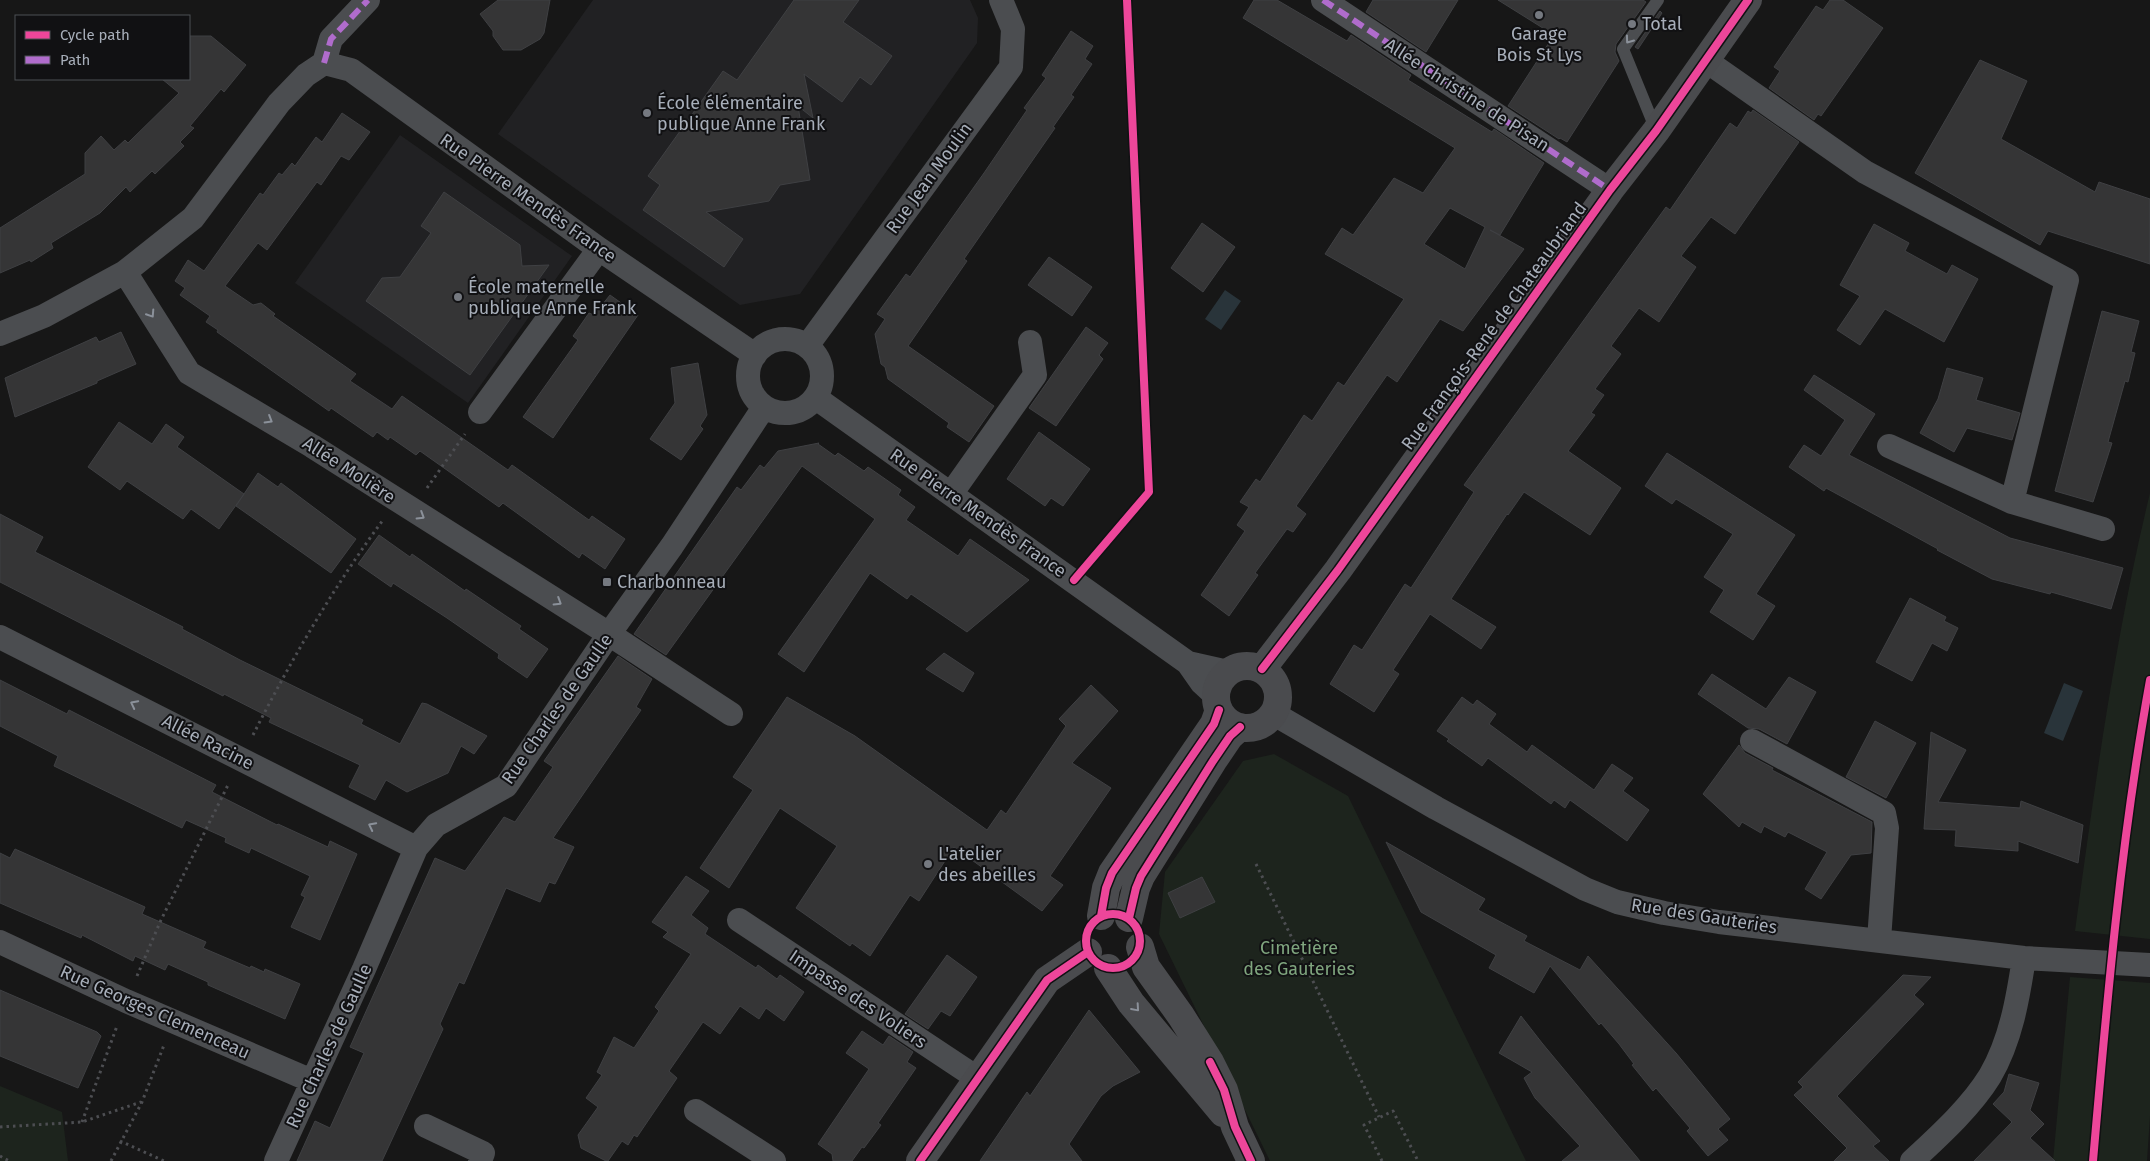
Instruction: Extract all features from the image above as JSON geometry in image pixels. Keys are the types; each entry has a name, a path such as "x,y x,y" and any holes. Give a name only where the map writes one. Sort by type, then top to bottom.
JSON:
{"street":[{"path":"0,334 44,316 125,272 193,218 279,103 306,75 324,63 331,39 368,0"},
{"name":"Rue Jean Moulin","path":"807,346 1011,67 1013,29 1000,0"},
{"name":"Allée Christine de Pisan","path":"1323,0 1610,190"},
{"name":"Rue François-René de Chateaubriand","path":"1262,669 1338,570 1610,190 1656,131 1748,0"},
{"path":"1705,60 1865,172 2067,280 2012,502"},
{"name":"Rue Pierre Mendès France","path":"324,63 350,70 599,249 755,355"},
{"path":"480,412 599,249"},
{"name":"Allée Molière","path":"125,272 189,373 312,446 609,634 731,714"},
{"path":"779,340 796,341 807,346 815,354 820,364 821,388 816,398 797,412 786,414 774,412 764,407 755,399 750,389 748,377 750,365 755,355 763,346 779,340"},
{"path":"951,494 1035,374 1030,342"},
{"name":"Rue Pierre Mendès France","path":"816,398 1188,663 1217,703"},
{"name":"Rue Charles de Gaulle","path":"276,1161 364,969 416,848 436,825 506,786 609,634 672,546 764,407"},
{"path":"1889,446 2012,502 2103,529"},
{"name":"Allée Racine","path":"0,637 416,848"},
{"name":"Rue Pierre Mendès France","path":"1188,663 1228,672"},
{"path":"1101,916 1106,888 1112,873 1214,724 1218,687 1228,672 1245,665 1262,669 1273,677 1278,689 1279,702 1274,714 1260,726 1240,727 1232,724 1217,703"},
{"name":"Rue des Gauteries","path":"1274,714 1444,812 1585,889 1617,902 1664,913 1719,922 2024,958 2150,965"},
{"path":"1129,918 1136,888 1141,876 1213,761 1230,736 1240,727"},
{"path":"1752,741 1884,814 1887,828 1879,940"},
{"path":"1235,1127 1131,1003 1098,960 1086,935 1094,921 1101,916 1110,913 1129,918 1139,931 1140,947 1146,967 1210,1062 1224,1090 1235,1127 1251,1161"},
{"name":"Impasse des Voliers","path":"739,920 977,1078"},
{"name":"Rue Georges Clemenceau","path":"0,942 126,1001 312,1081"},
{"path":"920,1161 1047,980 1078,957 1124,966 1137,955 1140,947"},
{"path":"1912,1161 1954,1122 1990,1076 2016,1009 2024,958"},
{"path":"696,1112 774,1161"},
{"path":"426,1126 483,1153 480,1161"}],"lane":[{"path":"1656,131 1623,49 1658,0"}],"path":[{"path":"400,503 422,495 480,412"},
{"path":"1256,864 1379,1117"},
{"path":"82,1122 126,1001"},
{"path":"111,1161 142,1102 173,1021"},
{"path":"0,1127 82,1122 142,1102"},
{"path":"1382,1161 1364,1125 1393,1111 1418,1161"},
{"path":"120,1142 164,1161"},
{"path":"0,1156 9,1161"}],"shaded area":[{"path":"593,0 970,0 978,18 977,43 800,294 740,305 498,134"},
{"path":"400,135 572,256 468,403 295,283"},
{"path":"1225,290 1241,301 1221,330 1205,319"},
{"path":"2064,683 2083,691 2063,741 2044,733"}],"green space":[{"path":"2150,493 2150,939 2075,931 2098,766 2116,656"},
{"name":"Cimetière des Gauteries","path":"1274,754 1348,796 1526,1161 1270,1161 1159,934 1165,872 1243,761"},
{"path":"2070,977 2150,983 2150,1116 2147,1161 2053,1161"},
{"path":"0,1086 62,1112 68,1161 0,1161"}],"building":[{"path":"498,0 550,0 544,33 540,39 521,50 503,50 493,36 493,31 480,14"},
{"path":"794,0 859,0 843,22 892,56 871,85 860,77 842,102 804,74 813,118 798,106 810,180 780,185 769,201 706,212 743,239 724,267 643,210 660,185 648,176 723,71 737,80"},
{"path":"1254,0 1277,0 1347,41 1351,35 1411,75 1408,80 1492,132 1494,129 1544,163 1500,235 1490,230 1524,249 1463,331 1440,319 1397,382 1387,375 1296,506 1306,514 1293,532 1287,529 1255,573 1258,575 1229,616 1201,595 1245,531 1237,525 1249,507 1240,502 1256,479 1260,482 1304,415 1312,421 1338,382 1344,386 1404,299 1325,254 1342,228 1353,235 1394,178 1423,193 1455,148 1243,18","holes":["1450,208 1485,227 1465,269 1424,244"]},
{"path":"1373,0 1458,0 1426,52 1366,12"},
{"path":"1498,0 1643,0 1646,2 1616,44 1615,52 1619,61 1567,142 1559,139 1508,106 1554,35"},
{"path":"1830,0 1843,0 1883,28 1821,116 1818,114 1814,120 1769,88 1780,71 1774,67 1816,6 1823,10"},
{"path":"1660,11 1662,13 1638,49 1635,47"},
{"path":"1071,31 1093,46 1085,59 1092,64 1071,95 1074,97 1053,127 1055,128 964,259 967,261 908,346 994,406 969,442 947,427 949,423 888,379 885,367 881,364 875,334 885,319 877,314 906,274 910,277 984,173 1027,110 1024,108 1046,78 1042,75"},
{"path":"190,36 211,36 246,65 224,92 221,89 190,126 194,128 180,142 184,146 155,174 152,171 130,192 126,187 100,213 51,243 53,248 31,262 30,260 0,273 0,228 85,174 85,153 101,136 114,150 125,140 128,143 179,93 163,80 190,80"},
{"path":"1980,60 2027,81 2001,139 2095,192 2099,182 2150,199 2150,264 2048,231 2040,245 1915,173"},
{"path":"1753,110 1799,142 1735,234 1711,217 1681,256 1696,267 1659,322 1639,308 1611,346 1621,354 1595,389 1604,395 1591,413 1595,415 1568,451 1621,488 1590,535 1524,492 1507,514 1451,599 1496,627 1481,649 1430,614 1393,670 1399,674 1374,712 1330,684 1354,645 1362,650 1405,584 1411,588 1474,492 1464,485 1666,207 1670,210 1730,123 1737,128 1748,111 1751,113"},
{"path":"342,113 370,132 349,160 341,156 321,185 317,182 267,250 258,243 225,286 253,305 261,303 275,314 273,316 356,374 350,381 392,409 402,396 508,470 512,465 589,520 592,516 625,539 605,569 582,553 579,558 503,503 499,507 420,451 416,455 390,437 388,440 377,432 373,437 331,408 329,411 217,332 218,330 206,322 210,316 180,295 185,288 175,281 188,260 204,271 260,193 263,195 279,173 282,175 292,163 295,166 316,137 322,142"},
{"path":"444,192 520,245 522,266 549,265 470,375 366,301 382,278 400,277 431,233 421,226"},
{"path":"1202,223 1235,247 1203,292 1171,268"},
{"path":"1874,224 1909,243 1905,251 1947,274 1952,265 1978,279 1944,342 1885,309 1860,345 1837,330 1860,296 1840,285"},
{"path":"1049,257 1092,287 1072,316 1028,285"},
{"path":"610,295 638,315 553,438 523,417 578,340 573,336 589,313 594,315"},
{"path":"2102,311 2139,321 2131,352 2135,353 2128,382 2125,381 2108,442 2112,443 2093,502 2055,491"},
{"path":"1086,327 1108,343 1099,355 1103,359 1056,426 1029,408"},
{"path":"121,332 136,364 97,381 97,383 15,417 5,378 96,337 99,342"},
{"path":"698,363 707,415 700,426 703,429 681,460 650,439 675,403 671,368"},
{"path":"1947,368 1983,378 1976,400 2020,413 2012,440 1967,428 1954,452 1920,433 1938,399"},
{"path":"1814,375 1875,414 1849,455 2010,538 2123,568 2111,609 2051,592 2050,594 1992,579 1826,488 1824,491 1789,467 1804,445 1821,456 1845,420 1804,390"},
{"path":"119,422 152,444 166,424 184,437 177,447 244,494 219,529 191,509 183,519 127,481 120,490 88,467"},
{"path":"1039,432 1090,469 1063,506 1051,498 1045,506 1007,479"},
{"path":"819,443 835,456 838,453 864,471 868,467 901,490 898,495 915,507 906,520 958,556 970,539 1029,580 967,632 911,594 907,599 870,573 804,672 778,654 875,519 802,466 666,655 634,634 737,487 741,490 760,465 764,468 778,451"},
{"path":"1667,453 1795,535 1756,594 1775,606 1753,640 1710,612 1724,590 1704,577 1733,534 1676,499 1672,504 1645,486"},
{"path":"258,473 278,487 281,483 356,539 331,573 236,506"},
{"path":"0,514 43,537 35,552 183,627 182,629 240,660 363,720 361,724 400,744 422,703 487,736 474,754 461,746 448,773 407,792 386,780 375,800 349,787 360,765 269,722 271,718 224,694 223,696 0,582"},
{"path":"379,535 410,557 412,554 465,591 466,589 521,626 519,629 548,649 527,678 498,658 499,654 447,618 393,583 391,587 358,564"},
{"path":"1910,598 1946,617 1944,621 1958,628 1947,651 1932,643 1912,681 1876,662"},
{"path":"944,653 974,673 963,692 926,669"},
{"path":"618,656 652,679 636,707 641,710 553,838 574,847 555,884 549,882 540,902 506,888 464,984 459,982 440,1024 443,1029 382,1161 297,1161 315,1121 330,1128 364,1053 350,1047 435,858 465,871 504,817 515,822 553,767 544,761"},
{"path":"1712,674 1766,709 1789,677 1816,692 1787,744 1759,729 1748,728 1698,694"},
{"path":"0,680 67,714 69,710 216,785 212,792 277,825 328,847 330,841 357,854 320,940 291,927 305,897 301,895 310,876 251,848 249,853 225,842 226,838 186,820 182,828 54,766 58,756 0,726"},
{"path":"1091,685 1118,711 1072,763 1111,788 1050,876 1063,885 1042,911 954,847 919,901 910,895 870,956 852,943 850,946 796,908 837,846 780,808 729,888 700,868 753,790 733,777 787,697 855,736 987,830 1001,810 1006,814 1066,726 1059,719"},
{"path":"1462,697 1473,705 1477,700 1496,714 1489,724 1527,752 1532,745 1594,790 1612,764 1633,778 1623,791 1649,810 1627,841 1570,800 1565,808 1554,800 1551,804 1488,758 1482,766 1447,741 1449,739 1437,731"},
{"path":"1875,721 1916,743 1886,798 1846,777"},
{"path":"1931,732 1966,750 1938,802 2020,808 2021,801 2083,825 2078,863 2018,841 2018,851 1955,846 1956,830 1924,829"},
{"path":"1739,745 1745,753 1773,768 1772,770 1872,822 1871,853 1851,855 1821,899 1805,889 1827,852 1788,832 1785,837 1764,826 1761,833 1742,822 1739,827 1703,794"},
{"path":"1386,842 1485,899 1478,910 1527,936 1524,941 1580,970 1588,956 1676,1053 1730,1119 1718,1129 1728,1140 1708,1156 1687,1131 1690,1128 1656,1088 1653,1091 1632,1065 1634,1064 1619,1044 1601,1023 1599,1025 1550,966 1534,993 1489,968 1496,955 1421,912"},
{"path":"15,849 145,907 142,914 206,942 203,948 250,968 251,966 264,972 265,969 300,984 285,1019 208,985 208,982 168,964 165,970 135,956 133,961 82,935 81,938 0,903 0,853 10,858"},
{"path":"686,876 709,891 691,915 708,928 705,934 756,968 758,965 777,979 780,975 804,992 784,1021 766,1008 759,1019 740,1006 720,1034 703,1022 669,1071 677,1078 637,1137 634,1135 628,1145 622,1141 608,1161 606,1161 581,1148 578,1135 598,1107 586,1098 602,1075 597,1072 614,1037 634,1048 659,1011 655,1007 691,954 663,937 668,932 652,922"},
{"path":"1202,877 1215,902 1180,918 1168,893"},
{"path":"947,955 977,977 950,1016 941,1011 928,1029 905,1014"},
{"path":"1903,975 1931,977 1914,995 1924,1004 1837,1096 1880,1141 1873,1146 1889,1161 1834,1161 1847,1148 1794,1095 1803,1087 1798,1082"},
{"path":"0,990 97,1032 101,1036 78,1088 0,1056"},
{"path":"1089,1010 1140,1072 1113,1086 1101,1096 1069,1144 1082,1161 980,1161 1027,1092 1030,1096"},
{"path":"1521,1016 1640,1161 1562,1161 1580,1146 1535,1098 1524,1078 1532,1072 1499,1053"},
{"path":"862,1031 883,1045 889,1036 913,1052 907,1062 916,1068 878,1123 881,1125 864,1148 862,1147 852,1161 833,1161 832,1154 818,1144 869,1069 846,1053"},
{"path":"2009,1074 2039,1083 2030,1110 2044,1124 2030,1138 2055,1161 1974,1161 2012,1122 1993,1104 2004,1092"}],"marked path":[{"path":"324,63 331,39 368,0"},
{"path":"1323,0 1610,190"}],"cycle path":[{"path":"1074,580 1149,492 1127,0"},
{"path":"1262,669 1338,570 1610,190 1656,131 1748,0"},
{"path":"2093,1161 2123,860 2150,680"},
{"path":"1101,916 1106,888 1112,873 1214,724 1219,710"},
{"path":"1129,918 1136,888 1141,876 1213,761 1230,736 1240,727"},
{"path":"1108,914 1118,914 1128,918 1136,926 1140,941 1136,956 1128,964 1118,968 1108,968 1098,964 1090,956 1086,946 1086,936 1090,926 1098,918 1108,914"},
{"path":"920,1161 1047,980 1088,952"},
{"path":"1210,1062 1224,1090 1235,1127 1251,1161"}],"place":[{"name":"Garage Bois St Lys","path":"1539,15"},
{"name":"Total","path":"1632,24"},
{"name":"École élémentaire publique Anne Frank","path":"647,113"},
{"name":"École maternelle publique Anne Frank","path":"458,297"},
{"name":"Charbonneau","path":"607,582"},
{"name":"L'atelier des abeilles","path":"928,864"}]}
